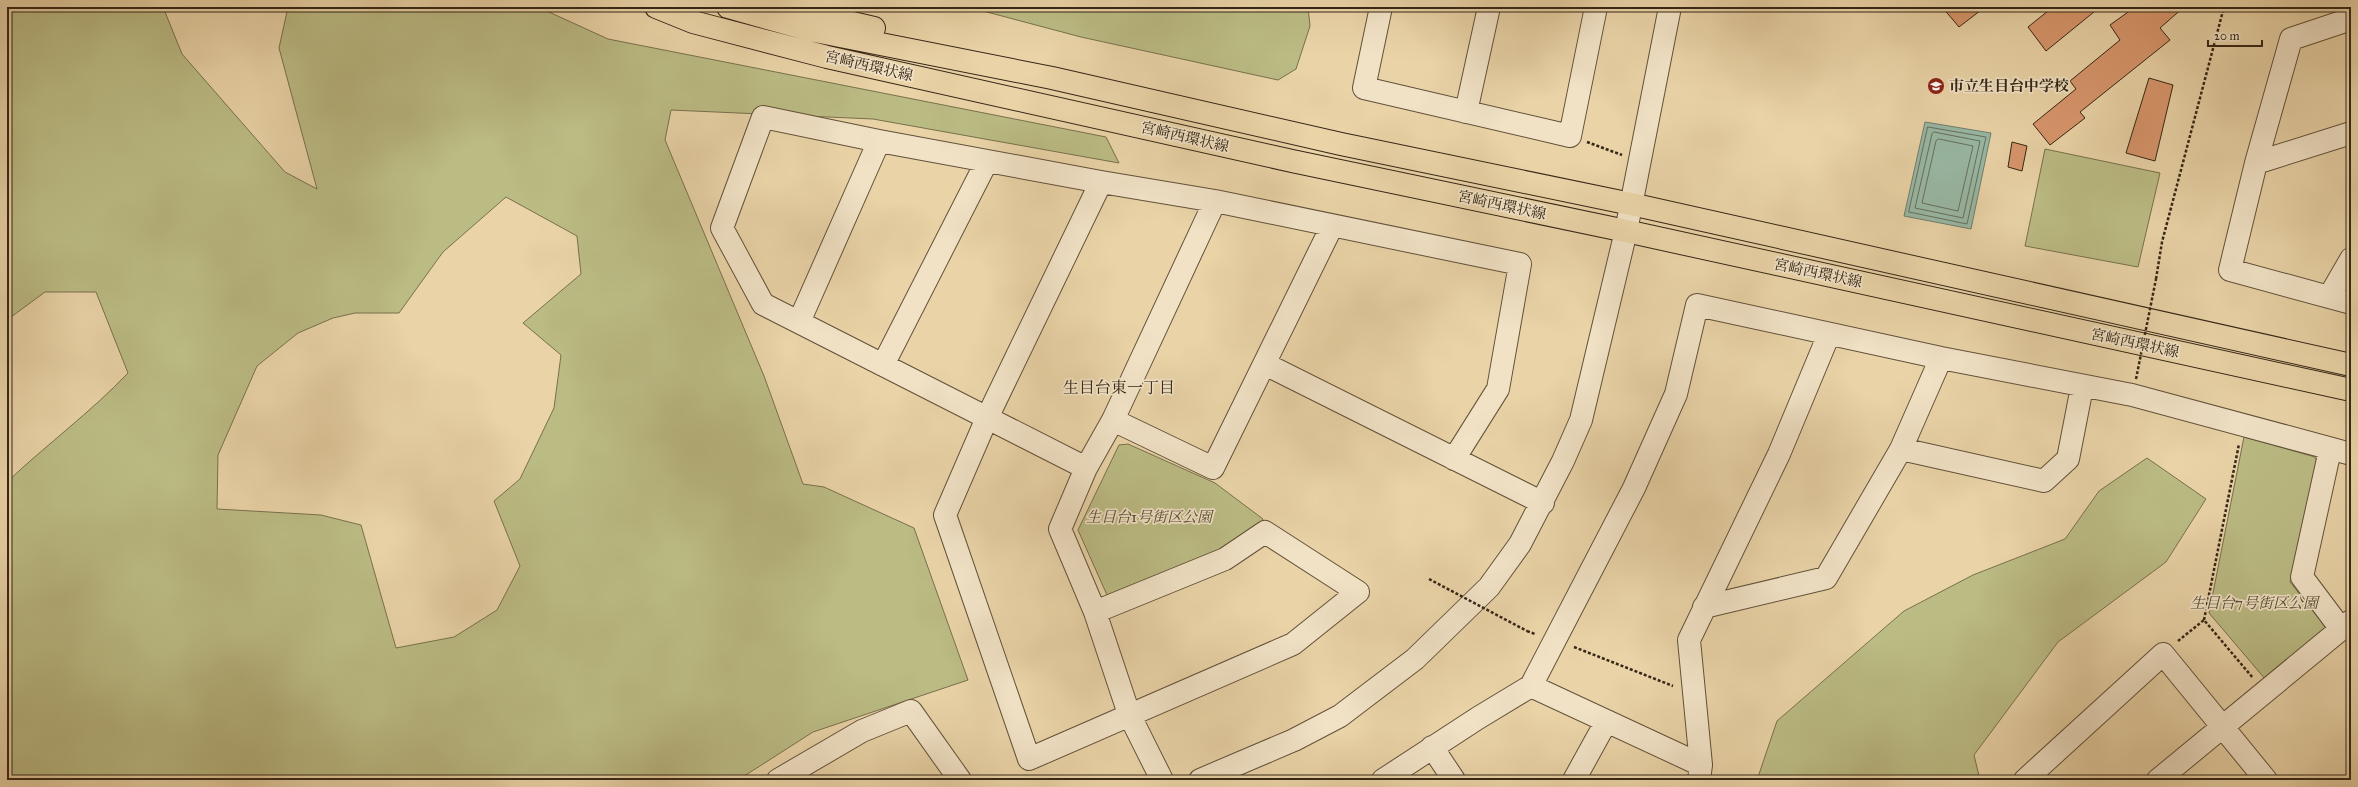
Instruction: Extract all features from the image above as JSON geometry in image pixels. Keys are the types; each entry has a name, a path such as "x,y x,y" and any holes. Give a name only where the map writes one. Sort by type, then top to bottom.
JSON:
{"main road":[{"name":"宮崎西環状線","path":"656,7 693,22 827,57 1292,161 1626,231 2351,390"},
{"name":"宮崎西環状線","path":"728,7 810,30 1052,78 1341,144 1631,204 2351,365"},
{"path":"783,7 1033,65 1052,78"}],"street":[{"path":"1381,7 1364,88 1570,136 1596,7"},
{"path":"1466,112 1489,7"},
{"path":"1200,780 1294,740 1340,716 1415,660 1489,586 1520,544 1543,503 1581,420 1626,231 1670,7"},
{"path":"2351,19 2291,39 2256,163 2230,270 2351,303"},
{"path":"1086,468 762,304 722,228 764,117 987,162 1215,201 1520,264 1498,389 1454,459"},
{"path":"2256,163 2351,133"},
{"path":"799,322 879,141"},
{"path":"883,365 987,162"},
{"path":"1095,612 1225,559 1265,532 1358,592 1293,644 1028,759 945,515 987,418 1101,182"},
{"path":"1162,780 1129,714 1095,612 1060,529 1086,468 1113,420 1215,201"},
{"path":"1113,420 1213,468 1332,226"},
{"path":"2329,297 2351,259"},
{"path":"1383,780 1432,747 1531,686 1634,488 1676,394 1697,305 1941,358 2082,387 2132,395 2330,450 2351,454"},
{"path":"1700,773 1689,640 1779,454 1829,334"},
{"path":"1704,608 1826,578 1901,449 1941,358"},
{"path":"1265,364 1543,503"},
{"path":"1901,449 2044,481 2068,459 2082,387"},
{"path":"2158,780 2346,625 2302,577 2330,450"},
{"path":"2025,780 2163,654 2224,726 2266,780"},
{"path":"1531,686 1606,722 1700,773"},
{"path":"778,780 862,731 911,710 960,780"},
{"path":"1574,780 1606,722"},
{"path":"1432,747 1454,780"}],"path":[{"path":"2136,379 2162,242 2224,7"},
{"path":"1570,136 1639,161"},
{"path":"2163,654 2204,620 2241,436"},
{"path":"1429,579 1527,631 1555,640 1694,695"},
{"path":"2204,620 2264,692"}],"green space":[{"path":"7,7 163,7 182,54 285,172 317,189 279,48 288,7 538,7 608,39 1106,137 1119,163 873,119 671,110 665,140 764,376 803,484 824,487 914,528 968,680 813,732 738,780 7,780 7,482 99,401 128,373 96,292 45,292 7,320","holes":["506,197 577,236 581,274 523,323 561,355 554,408 520,479 494,501 520,566 497,610 454,637 396,648 361,525 321,515 217,509 218,455 257,366 298,333 333,318 355,313 399,313 443,252"]},
{"path":"968,7 1308,7 1310,26 1296,69 1278,80 1081,37"},
{"path":"2045,149 2160,173 2138,267 2025,246"},
{"name":"生目台7号街区公園","path":"2244,437 2315,457 2319,465 2290,582 2325,626 2325,632 2266,680 2209,613"},
{"name":"生目台1号街区公園","path":"1128,444 1215,483 1263,519 1261,524 1222,553 1107,595 1078,530 1119,445"},
{"path":"2147,458 2206,499 2166,562 2058,642 1974,755 1980,780 1757,780 1777,721 1904,611 1973,575 2065,539 2099,491"}],"water":[{"path":"1925,122 1991,133 1971,229 1904,216"}],"building":[{"path":"1942,7 1985,7 1959,27"},
{"path":"2053,7 2100,7 2046,51 2028,27"},
{"path":"2135,7 2184,7 2160,28 2170,40 2080,112 2085,118 2050,145 2033,124 2076,89 2070,81 2120,40 2110,25"},
{"path":"2149,78 2173,85 2155,161 2126,153"},
{"path":"2012,142 2027,146 2022,171 2008,167"}],"place":[{"name":"市立生目台中学校","path":"1936,86"}],"district":[{"name":"生目台東一丁目","path":"1119,387"}]}
